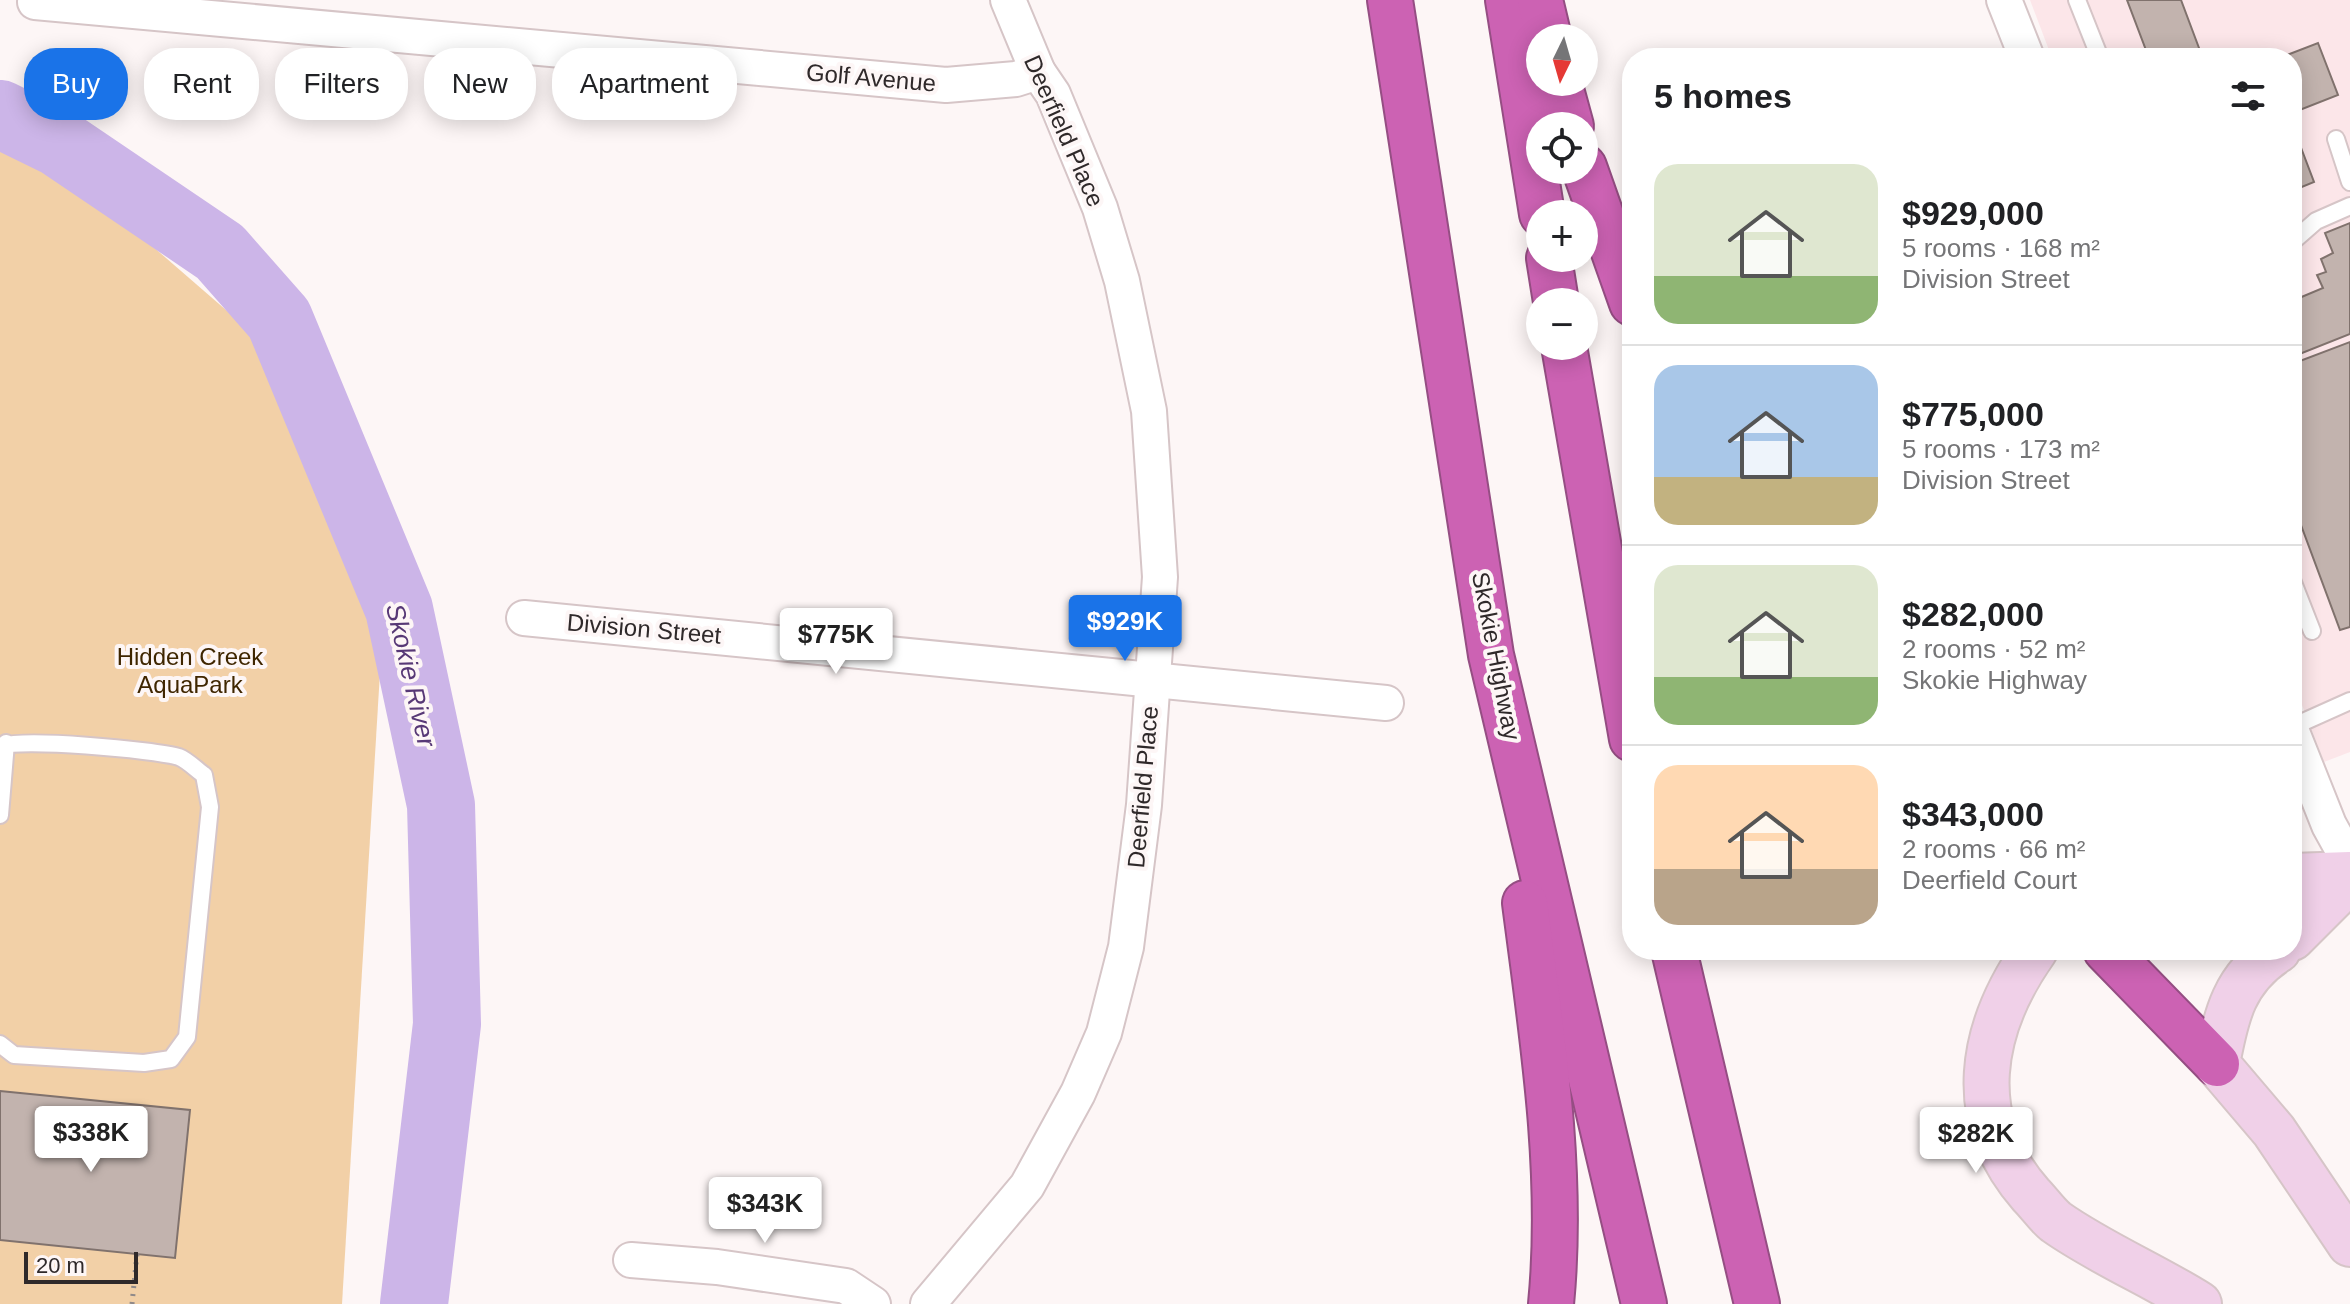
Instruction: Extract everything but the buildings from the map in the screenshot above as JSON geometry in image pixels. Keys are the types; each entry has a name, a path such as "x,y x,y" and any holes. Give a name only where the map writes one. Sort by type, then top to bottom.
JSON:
{"highway":[{"name":"Skokie Highway","path":"1390,0 1491,655 1644,1304"},
{"path":"1508,0 1540,200"},
{"path":"1540,0 1546,24"},
{"path":"1590,184 1622,275"},
{"path":"1566,360 1622,681"},
{"path":"1491,655 1543,1038 1553,1193 1551,1304"},
{"path":"1676,960 1757,1304"},
{"path":"2116,960 2217,1064"}],"street":[{"name":"Deerfield Place","path":"928,1304 1027,1186 1078,1093 1104,1033 1126,947 1144,805 1153,682 1160,531 1149,411 1122,281 1100,208 1053,94 1038,72 1008,0"},
{"path":"2004,0 2023,48"},
{"name":"Golf Avenue","path":"35,2 946,85 1016,79 1038,72"},
{"name":"Division Street","path":"524,618 1386,703"},
{"path":"2302,755 2329,825 2350,863"},
{"path":"2302,876 2350,874"},
{"path":"2302,928 2350,880"},
{"path":"2028,960 2010,986 1993,1030 1986,1081 1990,1126 2013,1175 2055,1221 2199,1304"},
{"path":"2263,960 2238,987 2226,1013 2217,1064 2274,1131 2350,1244"},
{"path":"631,1260 717,1267 846,1286 873,1304"}],"lane":[{"path":"2077,0 2096,48"},
{"path":"2336,139 2350,182"},
{"path":"2302,233 2316,221 2350,206"},
{"path":"2302,606 2312,631"},
{"path":"2302,724 2350,701"},
{"path":"0,815 3,745 33,741 179,757 204,775 210,807 187,1037 171,1059 144,1063 14,1055 0,1044"}],"path":[{"path":"132,1304 137,1254"}],"shaded area":[{"path":"2030,0 2350,0 2350,752 2324,762 2302,705 2302,48 2048,48"}],"green space":[{"name":"Hidden Creek AquaPark","path":"0,114 264,343 382,639 342,1304 0,1304"}],"waterway":[{"name":"Skokie River","path":"0,114 59,143 220,252 279,319 399,609 441,805 447,1024 414,1304"}]}
